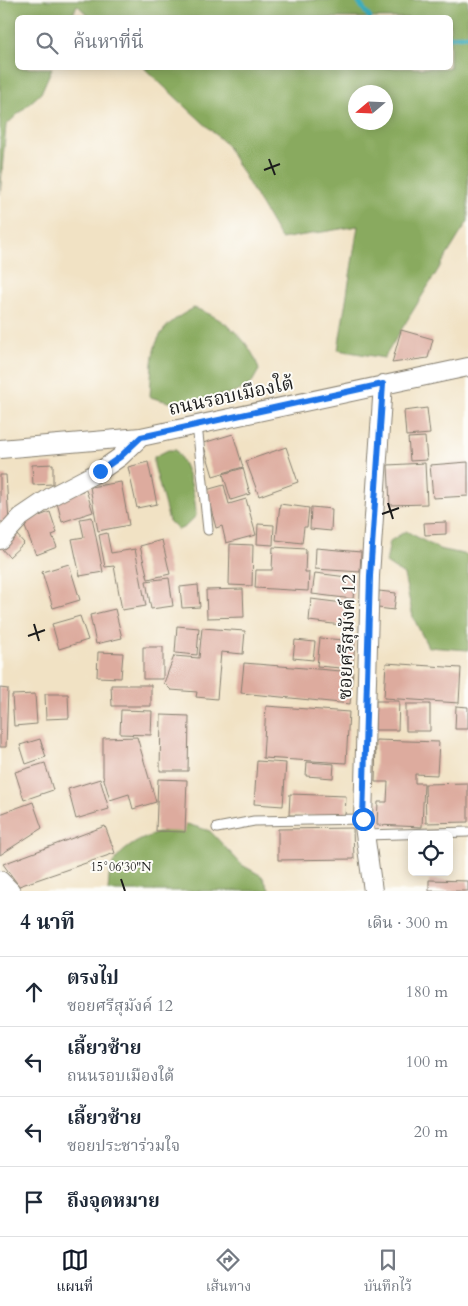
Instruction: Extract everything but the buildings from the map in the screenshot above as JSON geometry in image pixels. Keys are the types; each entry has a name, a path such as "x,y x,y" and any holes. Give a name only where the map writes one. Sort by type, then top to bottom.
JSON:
{"street":[{"name":"ถนนรอบเมืองใต้","path":"0,449 141,437 468,367"},
{"name":"ซอยศรีสุมังค์ 12","path":"373,891 365,827 370,576 383,384"},
{"path":"0,540 21,517 52,496 100,471 120,457 141,437"},
{"path":"0,880 11,891"}],"lane":[{"path":"197,425 208,530"},
{"path":"217,828 254,821 468,832"}],"green space":[{"path":"0,0 468,0 468,221 384,358 338,350 358,226 281,239 225,143 146,70 453,70 453,15 88,15 77,5 73,15 15,15 15,70 51,70 41,93 6,125 0,194"},
{"path":"194,308 215,317 234,331 250,349 259,370 251,384 237,392 176,404 150,397 153,355 156,344 168,325"},
{"path":"168,450 176,450 188,473 196,508 196,516 185,527 178,530 169,521 154,465 154,457"},
{"path":"406,531 439,549 468,555 468,650 428,647 413,617 404,575 386,563 390,541"},
{"path":"187,824 210,831 242,865 262,876 270,891 108,891 111,867 119,855 127,848 156,834"}],"waterway":[{"path":"357,0 368,15"},
{"path":"453,37 468,35"}],"route":[{"path":"100,471 120,457 141,437 383,384 370,576 363,819"}]}
